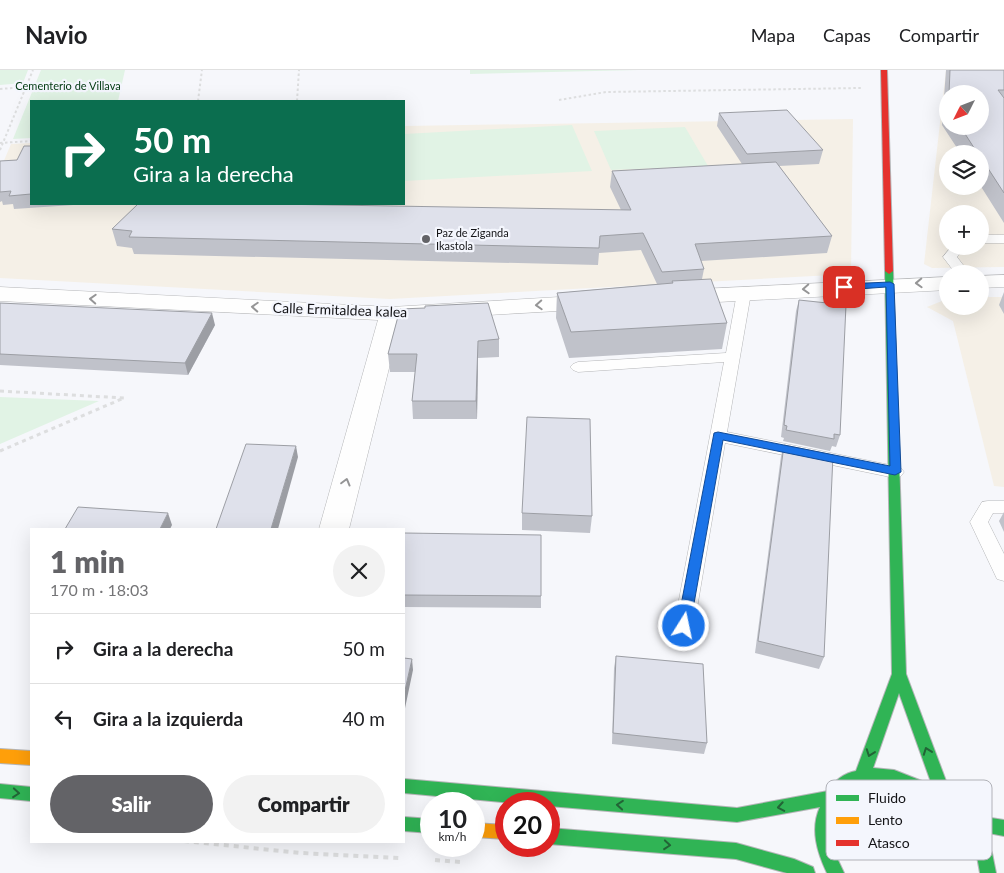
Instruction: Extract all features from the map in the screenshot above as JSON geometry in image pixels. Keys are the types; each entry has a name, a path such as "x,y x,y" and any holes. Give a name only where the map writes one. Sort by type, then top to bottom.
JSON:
{"main road":[{"path":"884,70 899,674 938,780"},
{"path":"862,776 899,674"},
{"path":"0,756 30,758"},
{"path":"854,780 862,776 888,774 909,780"},
{"path":"405,786 737,815 826,799"},
{"path":"0,792 30,794"},
{"path":"826,809 821,827 826,851"},
{"path":"405,824 420,825"},
{"path":"560,837 736,851 794,867 807,873"},
{"path":"828,860 836,873"},
{"path":"986,860 988,873"}],"street":[{"path":"989,282 1004,281"},
{"path":"656,298 890,284 939,283"},
{"name":"Calle Ermitaldea kalea","path":"0,294 391,314 616,300"},
{"path":"334,528 391,314"}],"lane":[{"path":"989,239 1004,239"},
{"path":"952,255 950,257 956,265"},
{"path":"684,626 744,293"},
{"path":"578,367 732,357"},
{"path":"718,436 895,472"},
{"path":"1004,507 988,507 979,522 1004,574"}],"path":[{"path":"0,150 33,70"},
{"path":"198,100 202,70"},
{"path":"296,100 299,70"},
{"path":"0,89 26,87"},
{"path":"559,100 606,92 861,88"},
{"path":"2,143 30,141"},
{"path":"0,391 124,398 0,451"}],"shaded area":[{"path":"946,70 1004,70 1004,267 989,267 989,265 939,265 939,268 932,268 924,264 939,132 939,135 989,135 989,85 944,85"},
{"name":"Paz de Ziganda Ikastola","path":"853,119 851,274 390,299 0,278 0,170 11,144 30,143 30,205 405,205 405,126"},
{"path":"989,297 1004,297 1004,487 994,486 953,321 942,315 989,315"},
{"path":"939,302 939,313 927,307"}],"green space":[{"path":"0,70 28,70 23,83 0,85"},
{"name":"Cementerio de Villava","path":"41,70 125,70 118,100 30,100 30,138 13,139"},
{"path":"470,70 639,70 470,74"},
{"path":"572,125 592,171 405,181 405,134"},
{"path":"685,127 708,166 611,170 594,131"},
{"path":"0,397 99,401 0,444"}],"building":[{"path":"950,70 1004,70 1004,90 998,90 1004,98 1004,193 989,170 989,145 972,145 966,135 989,135 989,85 949,85"},
{"path":"787,110 823,150 747,154 719,113"},
{"path":"24,146 30,146 30,194 9,196 11,191 0,192 0,161 17,160"},
{"path":"776,162 832,236 695,244 704,269 662,272 643,233 600,236 599,248 129,237 132,231 112,229 137,205 332,205 631,210 612,171"},
{"path":"711,279 727,323 571,332 557,293 673,283 672,281"},
{"path":"799,300 846,305 840,435 834,434 834,439 786,430 787,426 784,425"},
{"path":"0,303 212,313 185,363 0,354"},
{"path":"488,303 499,339 478,341 476,401 412,401 417,354 388,354 400,309"},
{"path":"527,417 590,419 592,516 522,513"},
{"path":"246,444 296,446 271,528 216,528"},
{"path":"784,445 833,455 824,657 758,641"},
{"path":"78,507 168,513 160,528 66,528"},
{"path":"405,533 541,535 541,596 405,595"},
{"path":"616,656 703,664 707,743 613,733"},
{"path":"405,658 412,659 405,690"}],"traffic: fast":[{"path":"889,271 899,674 938,780"},
{"path":"862,776 899,674"},
{"path":"849,780 872,774 903,780"},
{"path":"405,786 737,815 826,799"},
{"path":"0,791 30,794"},
{"path":"826,811 823,835 826,851"},
{"path":"405,824 420,825"},
{"path":"992,826 1004,828"},
{"path":"560,837 736,851 794,867 807,873"},
{"path":"829,860 836,873"},
{"path":"986,860 988,873"}],"traffic: slow":[{"path":"0,756 30,758"},
{"path":"485,831 495,831"}],"traffic: jam":[{"path":"884,70 889,271"}],"place":[{"name":"Paz de Ziganda Ikastola","path":"426,239"}],"route":[{"path":"684,626 718,436 895,472 890,284 844,287"}]}
